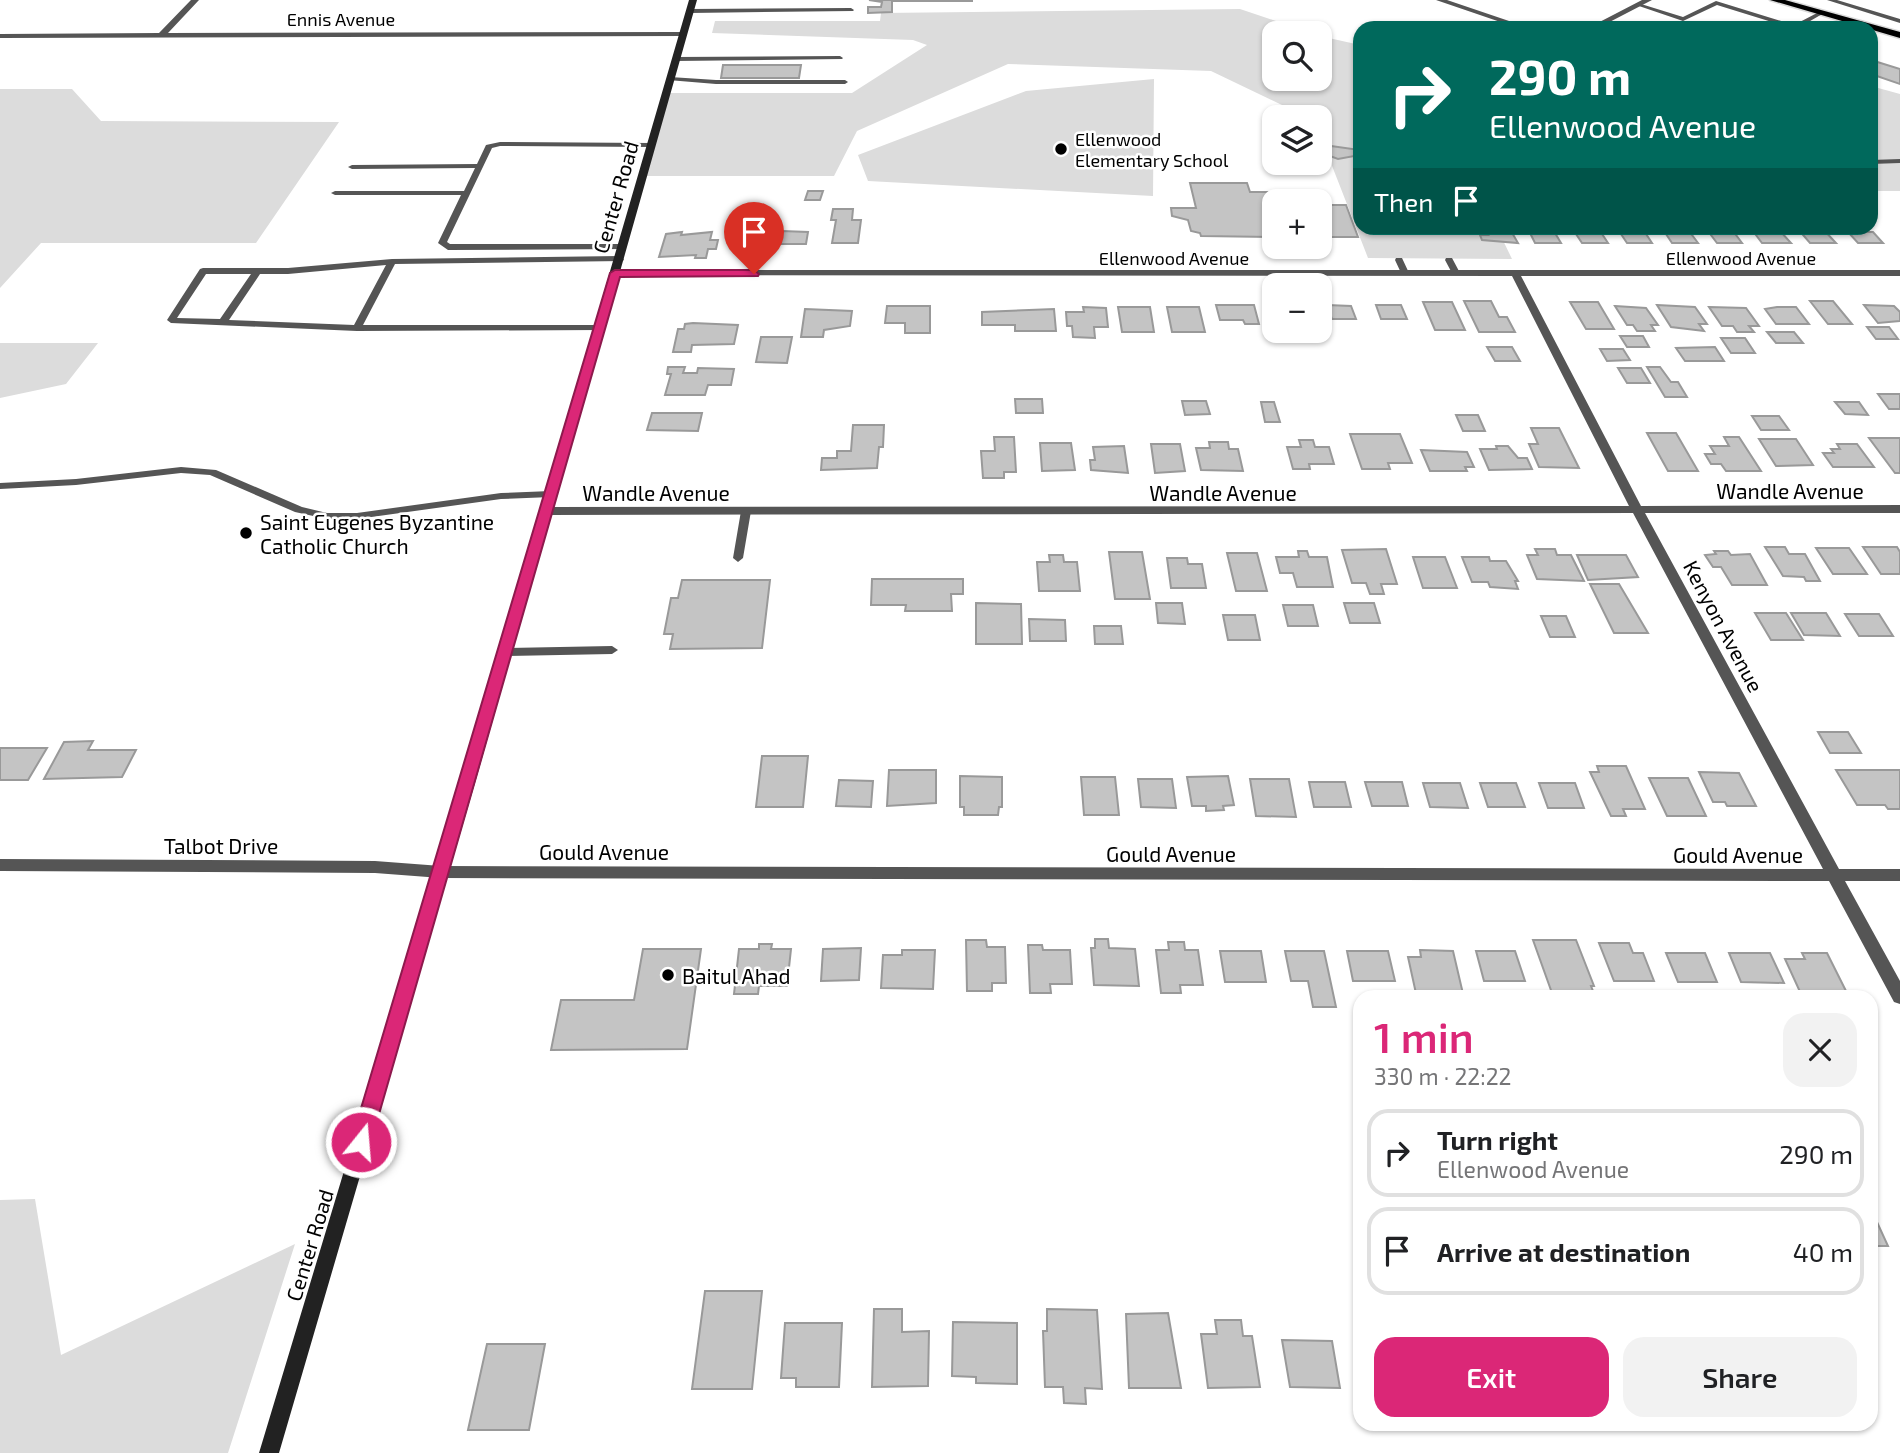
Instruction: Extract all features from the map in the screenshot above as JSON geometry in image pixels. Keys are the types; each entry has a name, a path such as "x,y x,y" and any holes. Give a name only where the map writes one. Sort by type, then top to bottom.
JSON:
{"main road":[{"path":"1775,0 1850,21"},
{"name":"Center Road","path":"269,1453 506,652 691,5"},
{"path":"1878,29 1900,35"}],"street":[{"path":"161,36 195,0"},
{"path":"1440,0 1504,21"},
{"path":"1606,21 1648,0"},
{"name":"Ennis Avenue","path":"0,36 683,34"},
{"name":"Ellenwood Avenue","path":"619,260 1405,273 1900,273"},
{"name":"Kenyon Avenue","path":"1515,273 1637,510 1900,997"},
{"name":"Wandle Avenue","path":"546,511 1900,509"},
{"name":"Talbot Drive","path":"0,865 375,867 441,872"},
{"name":"Gould Avenue","path":"441,872 1900,875"}],"lane":[{"path":"1830,0 1900,20"},
{"path":"1639,5 1683,19 1716,3 1775,21"},
{"path":"691,5 851,10"},
{"path":"1806,21 1821,13"},
{"path":"676,59 840,58"},
{"path":"670,79 716,82 845,82"},
{"path":"619,260 448,247 442,243 489,147 500,144 652,145"},
{"path":"1878,162 1900,161"},
{"path":"352,167 480,166"},
{"path":"335,193 466,193"},
{"path":"600,327 357,328 171,320 202,271 318,269 392,262 619,260"},
{"path":"1399,260 1405,273"},
{"path":"1450,260 1456,273"},
{"path":"357,328 392,262"},
{"path":"222,323 257,271"},
{"path":"0,486 76,482 181,470 212,472 299,510 327,516 357,516 500,496 551,494"},
{"path":"738,558 746,511"},
{"path":"506,652 612,650"}],"shaded area":[{"path":"1240,9 1276,21 1262,21 1262,91 1332,91 1332,39 1353,43 1353,220 1332,166 1332,105 1282,105 1211,71 1008,64 857,131 834,176 643,176 666,93 852,93 927,45 913,40 712,33 715,21 880,21 881,13"},
{"path":"1154,79 1153,196 868,181 858,155 1026,91"},
{"path":"1878,88 1900,94 1900,191 1878,191"},
{"path":"0,89 72,89 101,121 339,122 256,243 41,243 0,288"},
{"path":"1359,235 1500,235 1512,259 1368,258"},
{"path":"0,343 98,343 66,384 0,398"},
{"path":"35,1199 61,1355 295,1244 228,1453 0,1453 0,1200"}],"building":[{"path":"869,0 972,1 892,1 892,12 868,13 868,7 881,7 882,2"},
{"path":"1878,62 1900,69 1900,84 1878,76"},
{"path":"723,65 801,65 799,78 721,78"},
{"path":"1332,146 1353,149 1353,156 1338,159 1332,157"},
{"path":"1190,183 1247,183 1250,192 1262,192 1262,237 1201,236 1200,233 1191,231 1188,220 1172,216 1171,208 1196,208"},
{"path":"808,191 823,191 820,200 805,200"},
{"path":"1332,205 1346,205 1353,224 1353,235 1358,237 1332,237"},
{"path":"833,209 853,209 852,220 861,220 858,243 832,243 836,220 831,220"},
{"path":"782,231 808,232 806,244 780,244"},
{"path":"682,232 681,235 712,232 710,240 718,240 716,249 708,249 706,258 695,258 696,255 659,257 666,234"},
{"path":"1480,235 1513,235 1518,243 1482,240"},
{"path":"1531,235 1556,235 1561,243 1535,243"},
{"path":"1577,235 1603,235 1608,243 1582,243"},
{"path":"1622,235 1647,235 1652,243 1627,243"},
{"path":"1667,235 1692,235 1698,243 1672,243"},
{"path":"1711,235 1736,235 1742,243 1717,243"},
{"path":"1756,235 1784,235 1791,243 1762,243"},
{"path":"1803,235 1829,235 1836,243 1810,243"},
{"path":"1851,235 1876,235 1883,243 1858,243"},
{"path":"1464,301 1491,301 1499,317 1507,317 1515,332 1479,332"},
{"path":"1810,301 1833,301 1852,324 1828,324"},
{"path":"1423,302 1452,302 1465,330 1435,330"},
{"path":"1570,302 1598,302 1614,329 1586,329"},
{"path":"1216,305 1254,305 1259,324 1245,324 1243,320 1220,320"},
{"path":"1332,305 1351,306 1356,319 1332,319"},
{"path":"1376,305 1401,305 1407,319 1381,319"},
{"path":"1657,305 1695,307 1707,324 1699,324 1704,331 1671,327"},
{"path":"1864,305 1894,306 1900,312 1900,321 1878,323"},
{"path":"887,306 930,306 930,333 905,333 905,323 885,323"},
{"path":"1615,306 1646,308 1658,325 1651,325 1655,331 1637,331 1633,325 1627,325"},
{"path":"1083,307 1106,308 1108,327 1094,327 1095,338 1073,337 1072,326 1067,326 1066,312 1084,312"},
{"path":"1118,307 1150,307 1154,332 1122,332"},
{"path":"1167,307 1199,307 1205,332 1172,332"},
{"path":"1709,307 1746,308 1759,326 1749,326 1754,332 1737,332 1733,326 1722,326"},
{"path":"1796,307 1809,324 1776,324 1765,309"},
{"path":"805,309 852,311 850,326 824,330 823,337 801,337"},
{"path":"1054,309 1056,331 1015,331 1015,325 982,325 982,312"},
{"path":"685,324 738,325 734,344 692,345 691,352 673,352 678,329 684,329"},
{"path":"1867,327 1889,327 1898,339 1876,339"},
{"path":"1767,332 1794,332 1803,343 1776,343"},
{"path":"1620,336 1643,336 1649,347 1627,347"},
{"path":"761,337 792,337 787,363 756,362"},
{"path":"1721,338 1745,338 1755,353 1731,353"},
{"path":"1487,347 1512,347 1520,361 1495,361"},
{"path":"1715,347 1724,361 1685,361 1676,348"},
{"path":"1600,349 1623,349 1630,360 1607,361"},
{"path":"668,367 685,367 683,373 697,373 698,368 734,369 731,385 708,385 705,395 665,395 671,374 667,374"},
{"path":"1647,367 1660,367 1671,382 1678,382 1687,397 1665,397"},
{"path":"1618,368 1641,368 1650,383 1627,383"},
{"path":"1878,394 1900,394 1900,409 1889,409"},
{"path":"1015,399 1042,399 1043,413 1016,413"},
{"path":"1182,401 1206,401 1210,414 1185,415"},
{"path":"1261,402 1274,402 1280,422 1265,422"},
{"path":"1835,402 1859,402 1868,415 1845,414"},
{"path":"652,413 702,413 698,431 647,430"},
{"path":"1456,415 1478,415 1485,431 1463,431"},
{"path":"1752,416 1779,416 1789,430 1761,430"},
{"path":"853,425 884,425 883,447 879,447 877,468 821,470 822,458 837,458 837,451 851,451"},
{"path":"1531,428 1559,428 1579,468 1539,467 1529,444 1538,444"},
{"path":"1647,433 1676,433 1698,471 1668,471"},
{"path":"1350,434 1400,434 1412,463 1388,463 1390,469 1362,469"},
{"path":"994,437 1014,437 1016,472 1004,472 1004,478 983,478 981,451 995,451"},
{"path":"1724,437 1739,437 1761,471 1726,471 1721,464 1711,464 1705,454 1715,454 1710,446 1729,446"},
{"path":"1869,438 1900,438 1900,473 1895,473"},
{"path":"1759,439 1796,439 1813,465 1776,466"},
{"path":"1299,440 1313,440 1315,447 1329,447 1334,464 1309,464 1310,469 1293,469 1287,447 1301,447"},
{"path":"1209,442 1228,442 1229,449 1238,449 1243,471 1201,470 1196,448 1210,448"},
{"path":"1040,443 1071,443 1075,470 1042,471"},
{"path":"1151,444 1180,444 1185,471 1155,473"},
{"path":"1837,444 1857,444 1874,467 1833,467 1823,453 1834,453 1831,449 1840,449"},
{"path":"1124,446 1128,473 1091,470 1090,460 1095,460 1093,447"},
{"path":"1496,446 1508,446 1518,458 1527,458 1532,469 1489,470 1480,449 1497,449"},
{"path":"1421,450 1467,452 1474,467 1465,467 1467,471 1430,471"},
{"path":"1765,547 1785,547 1789,554 1805,554 1820,581 1783,576"},
{"path":"1863,547 1897,547 1900,552 1900,574 1881,574"},
{"path":"1816,548 1849,548 1867,574 1833,574"},
{"path":"1386,549 1397,584 1381,584 1384,594 1370,594 1366,583 1352,583 1342,550"},
{"path":"1535,549 1555,549 1557,555 1571,555 1584,581 1537,579 1527,555 1538,555"},
{"path":"1298,551 1307,551 1309,557 1327,557 1333,587 1297,587 1293,573 1280,573 1276,557 1299,557"},
{"path":"1714,551 1728,551 1731,555 1750,554 1767,585 1732,585 1721,567 1713,567 1705,555 1716,554"},
{"path":"1109,552 1142,552 1150,599 1115,599"},
{"path":"1227,553 1257,553 1267,591 1236,591"},
{"path":"1049,555 1063,555 1064,562 1077,562 1080,591 1039,591 1037,562 1050,562"},
{"path":"1577,555 1626,555 1638,577 1588,580"},
{"path":"1413,557 1445,557 1457,588 1423,588"},
{"path":"1462,557 1489,557 1490,561 1506,561 1518,581 1515,581 1518,589 1490,587 1488,582 1472,582"},
{"path":"1167,558 1187,558 1188,564 1202,564 1206,588 1171,588"},
{"path":"872,579 963,579 963,594 951,594 952,611 905,611 906,605 871,605"},
{"path":"682,580 770,580 762,648 670,649 673,634 664,634 671,598 678,598"},
{"path":"1590,584 1619,584 1648,633 1614,633"},
{"path":"976,603 1021,604 1022,644 976,644"},
{"path":"1156,603 1182,603 1185,624 1158,623"},
{"path":"1344,603 1374,603 1380,623 1350,623"},
{"path":"1283,605 1313,605 1318,626 1288,626"},
{"path":"1755,613 1786,613 1803,640 1771,640"},
{"path":"1791,613 1826,613 1840,636 1804,635"},
{"path":"1845,614 1879,614 1893,636 1859,636"},
{"path":"1223,615 1255,615 1260,640 1228,640"},
{"path":"1541,616 1566,616 1575,637 1550,637"},
{"path":"1029,619 1065,620 1066,641 1030,641"},
{"path":"1094,626 1121,626 1123,644 1095,644"},
{"path":"1818,732 1848,732 1861,753 1830,753"},
{"path":"93,741 88,750 136,750 122,777 44,779 64,742"},
{"path":"0,748 47,748 28,780 0,780"},
{"path":"762,756 808,756 803,807 756,807"},
{"path":"1597,766 1626,766 1645,809 1623,809 1626,816 1611,816 1590,772 1599,772"},
{"path":"889,770 936,770 936,803 887,806"},
{"path":"1836,770 1900,770 1900,809 1888,809 1885,805 1857,805"},
{"path":"1699,772 1739,773 1756,806 1727,806 1725,802 1713,802"},
{"path":"960,776 1002,777 1002,807 999,807 998,815 964,815 964,807 960,807"},
{"path":"1228,776 1234,805 1223,806 1224,810 1206,811 1206,806 1192,806 1187,777"},
{"path":"1081,777 1115,777 1119,815 1084,815"},
{"path":"1649,778 1688,778 1706,816 1667,816"},
{"path":"1138,779 1172,779 1176,808 1141,807"},
{"path":"1250,779 1289,779 1296,817 1256,816"},
{"path":"839,780 873,781 871,807 836,806"},
{"path":"1309,782 1345,782 1351,807 1314,807"},
{"path":"1365,782 1402,782 1408,806 1372,806"},
{"path":"1423,783 1460,783 1468,808 1430,807"},
{"path":"1480,783 1516,783 1525,807 1488,807"},
{"path":"1539,783 1575,783 1584,808 1548,808"},
{"path":"1095,939 1108,939 1109,948 1135,949 1139,986 1094,985 1091,948 1095,948"},
{"path":"966,940 986,940 987,947 1005,947 1006,983 992,983 992,991 967,991"},
{"path":"1533,940 1576,940 1594,986 1591,986 1593,990 1551,990"},
{"path":"1168,942 1184,942 1185,950 1198,950 1203,985 1180,985 1181,993 1161,993 1156,950 1169,950"},
{"path":"1599,943 1629,943 1633,953 1643,953 1654,981 1614,981"},
{"path":"759,944 772,944 771,949 791,949 787,986 759,986 758,994 734,994 739,949 759,949"},
{"path":"1028,945 1042,945 1043,950 1070,950 1072,984 1050,984 1051,993 1030,993"},
{"path":"861,948 859,980 821,981 823,949"},
{"name":"Baitul Ahad","path":"643,949 701,949 687,1049 551,1050 561,1000 634,1000"},
{"path":"902,950 935,950 933,989 881,988 883,955 902,955"},
{"path":"1420,950 1453,951 1462,990 1415,990 1408,957 1421,957"},
{"path":"1220,951 1261,951 1266,982 1225,982"},
{"path":"1285,951 1324,951 1336,1007 1313,1007 1308,981 1291,981"},
{"path":"1347,951 1388,951 1395,981 1353,981"},
{"path":"1476,951 1515,951 1525,981 1484,981"},
{"path":"1666,953 1705,953 1717,982 1678,982"},
{"path":"1729,953 1770,953 1784,983 1741,982"},
{"path":"1802,953 1827,953 1846,990 1799,990 1785,959 1805,959"},
{"path":"1878,1224 1888,1246 1878,1246"},
{"path":"705,1291 762,1291 752,1389 692,1389"},
{"path":"874,1309 902,1309 902,1332 929,1331 928,1386 872,1387"},
{"path":"1047,1309 1097,1310 1102,1389 1085,1388 1086,1404 1064,1403 1063,1387 1045,1387 1043,1331 1047,1331"},
{"path":"1168,1313 1181,1388 1129,1388 1126,1314"},
{"path":"1215,1320 1241,1320 1243,1336 1252,1336 1260,1387 1208,1388 1201,1334 1217,1334"},
{"path":"953,1322 1017,1323 1017,1384 976,1383 976,1377 952,1376"},
{"path":"785,1323 842,1323 839,1387 796,1387 796,1378 781,1378"},
{"path":"1282,1340 1332,1341 1340,1388 1290,1387"},
{"path":"487,1344 545,1344 529,1430 468,1430"}],"place":[{"name":"Ellenwood Elementary School","path":"1061,149"},
{"name":"Saint Eugenes Byzantine Catholic Church","path":"246,533"},
{"name":"Baitul Ahad","path":"668,975"}],"route":[{"path":"361,1142 615,273 754,274"}]}
